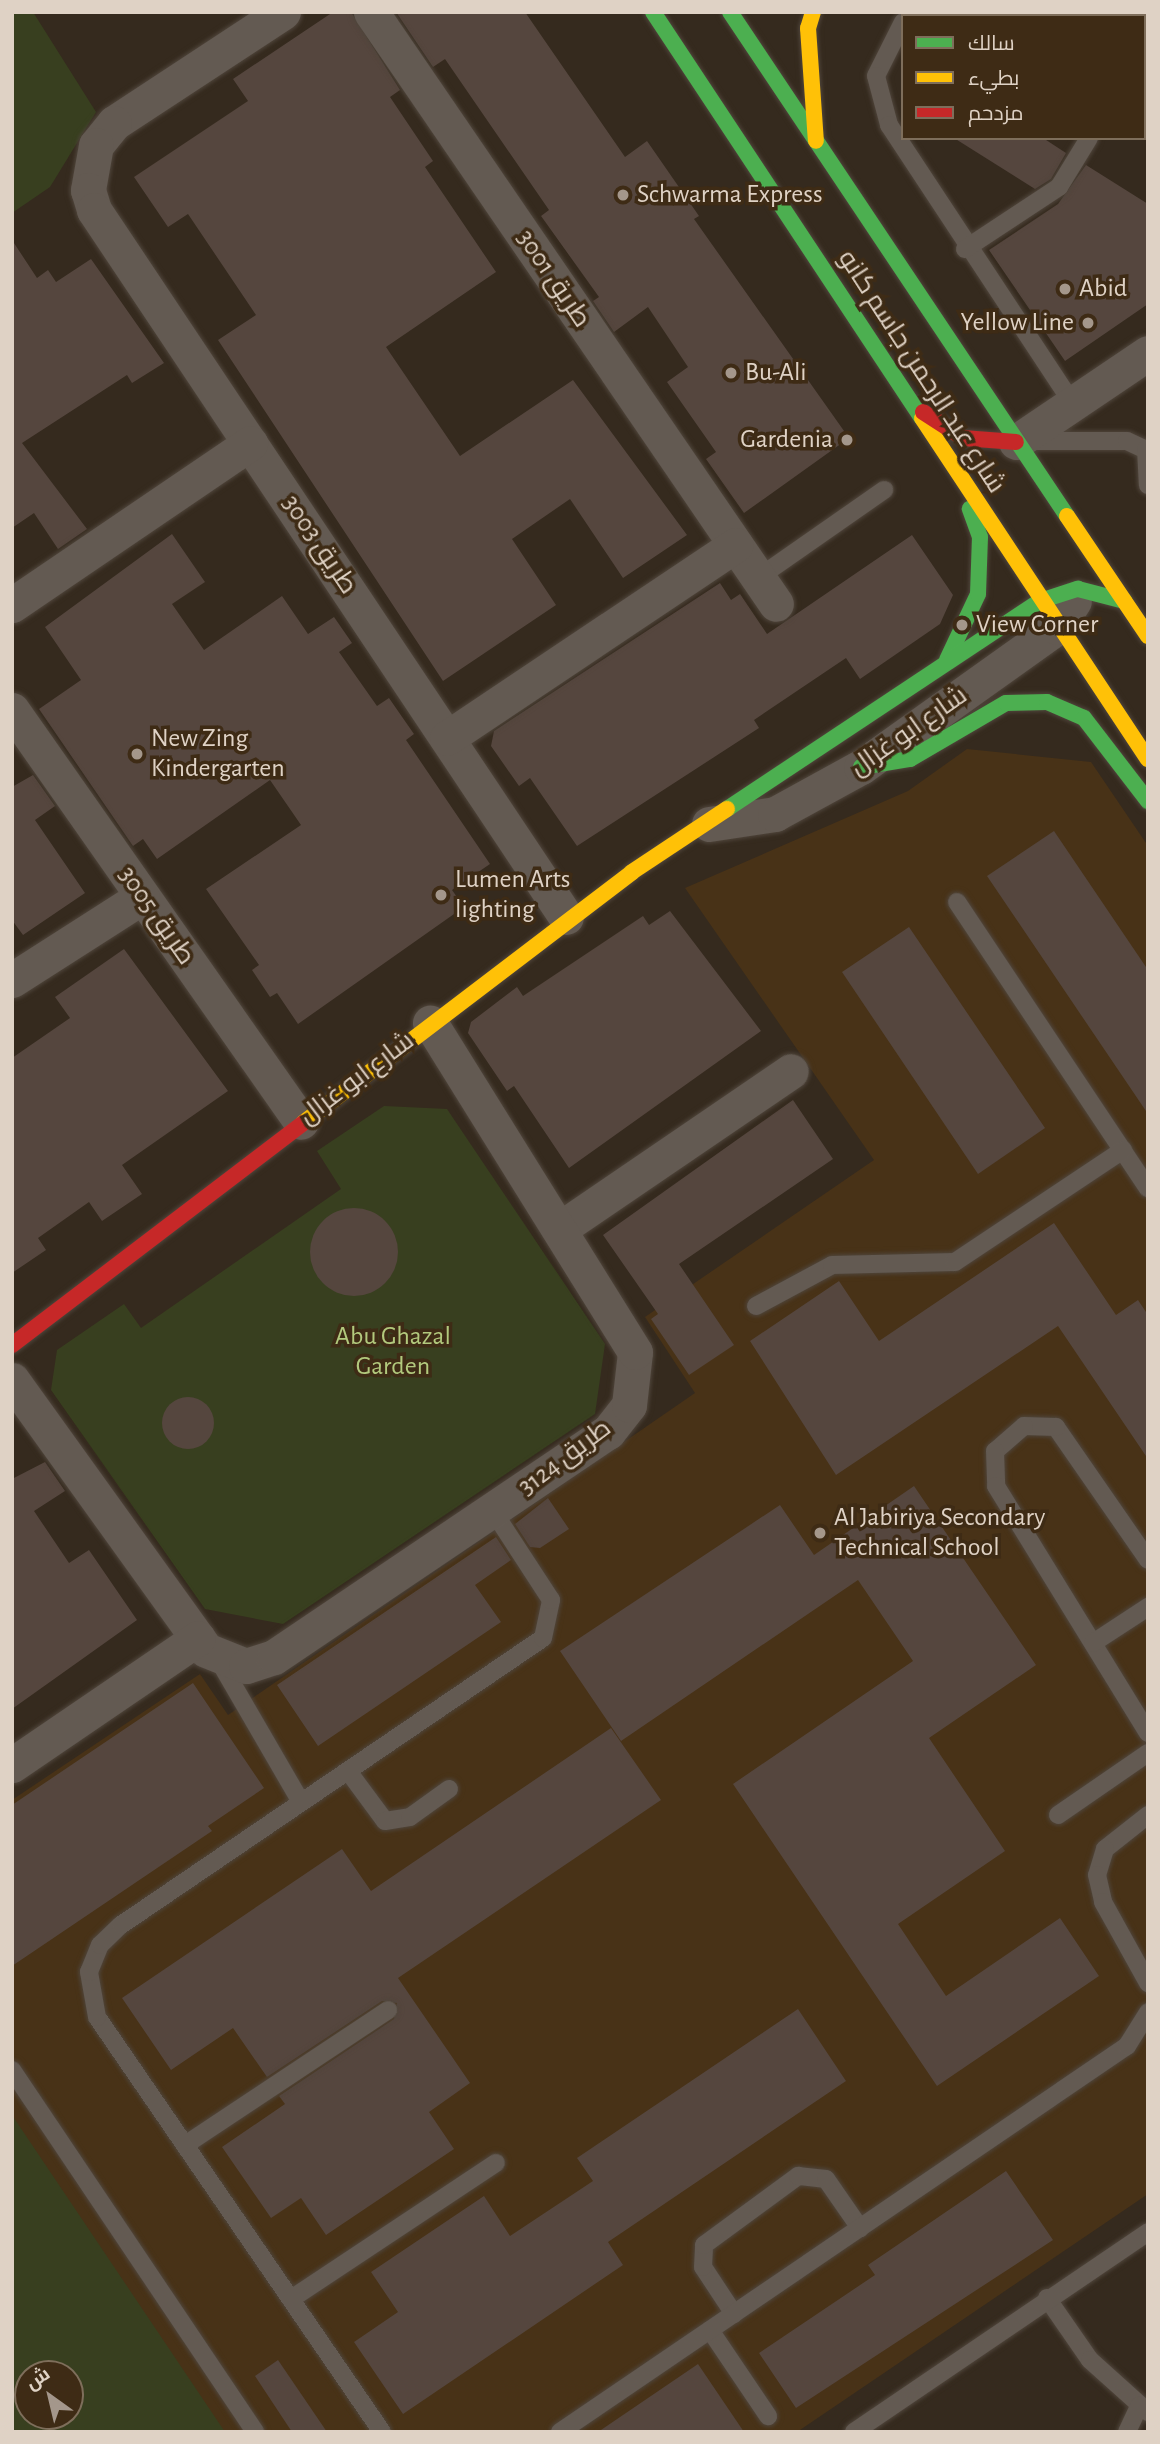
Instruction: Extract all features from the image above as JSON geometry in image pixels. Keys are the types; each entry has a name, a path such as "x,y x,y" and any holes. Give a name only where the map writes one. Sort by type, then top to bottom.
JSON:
{"main road":[{"name":"شارع عبد الرحمن جاسم كانو","path":"653,12 919,409 960,478 1148,759"},
{"name":"شارع عبد الرحمن جاسم كانو","path":"730,12 1148,636"},
{"path":"813,12 808,29 816,143"},
{"path":"919,409 963,438 1016,442"},
{"path":"941,669 970,620 981,566 980,537 960,478"},
{"path":"1079,589 1124,601"},
{"name":"شارع ابو غزال","path":"12,1345 566,917 941,669 1049,614"},
{"path":"861,767 910,759 1006,704 1046,702 1084,718 1148,801"}],"street":[{"name":"طريق 3001","path":"371,12 767,591"},
{"name":"طريق 3003","path":"262,18 114,123 88,168 94,209 566,917"},
{"path":"1016,442 1148,354"},
{"path":"12,605 250,443"},
{"name":"شارع ابو غزال","path":"709,824 775,814 861,767 1079,589 1086,544"},
{"path":"447,738 735,545"},
{"name":"طريق 3005","path":"12,710 301,1122"},
{"path":"12,979 142,897"},
{"name":"طريق 3124","path":"208,1649 246,1667 274,1657 608,1432 629,1405 636,1378 635,1352 622,1324 430,1023"},
{"path":"561,1228 791,1071"},
{"path":"12,1380 208,1649 12,1765"}],"lane":[{"path":"901,25 883,50 876,76 878,100 901,139"},
{"path":"901,140 965,249 1072,403"},
{"path":"965,249 1059,187 1088,140"},
{"path":"1016,442 1105,440 1147,450 1148,485"},
{"path":"767,591 884,490"},
{"path":"957,902 1148,1188"},
{"path":"756,1306 832,1265 956,1262 1123,1150"},
{"path":"1148,1560 1056,1427 1024,1426 995,1451 996,1486 1148,1733"},
{"path":"382,2432 97,2017 89,1988 93,1958 121,1925 542,1638 549,1626 546,1589 493,1511"},
{"path":"1093,1643 1148,1607"},
{"path":"208,1649 301,1802"},
{"path":"1058,1815 1148,1753"},
{"path":"348,1771 385,1821 410,1816 450,1789"},
{"path":"1148,1815 1105,1849 1097,1875 1102,1902 1148,1983"},
{"path":"185,2145 388,2010"},
{"path":"561,2432 1127,2046 1148,2012"},
{"path":"12,2070 255,2432"},
{"path":"291,2299 496,2163"},
{"path":"734,2314 703,2267 704,2245 799,2176 826,2179 860,2228"},
{"path":"854,2432 1047,2298 1148,2232"},
{"path":"1047,2298 1090,2360 1143,2409 1126,2432"},
{"path":"710,2330 768,2416"}],"shaded area":[{"name":"Al Jabiriya Secondary Technical School","path":"967,749 1091,762 1148,846 1148,2194 797,2432 12,2432 12,1800 200,1674 228,1715 695,1393 645,1317 874,1160 685,888 908,791"}],"green space":[{"path":"12,12 33,12 96,112 50,187 12,213"},
{"name":"Abu Ghazal Garden","path":"384,1106 447,1109 605,1344 595,1414 283,1624 205,1609 51,1390 57,1350 124,1304 141,1328 341,1189 317,1151"},
{"path":"12,2115 225,2432 12,2432"}],"building":[{"path":"333,12 351,12 400,90 390,97 433,161 425,167 496,272 386,347 460,456 573,380 687,535 623,578 570,499 512,539 556,605 443,681 218,340 256,315 188,214 168,227 134,177 248,101 233,79"},
{"path":"396,12 525,12 625,157 647,141 699,216 694,219 849,438 744,513 706,459 716,452 667,382 688,367 648,307 614,332 593,301 599,297 541,216 549,210 445,59 433,67"},
{"path":"957,140 1046,140 1066,153 1051,179 1035,189"},
{"path":"1086,165 1148,204 1148,304 1065,361 989,250 1058,204"},
{"path":"12,240 37,278 48,270 56,282 91,259 164,363 132,383 127,375 22,443 87,529 58,549 34,513 12,528"},
{"path":"172,534 205,582 172,604 204,650 282,596 308,634 334,617 352,643 339,652 377,706 389,698 414,734 406,740 490,864 452,890 464,907 298,1024 277,993 270,997 252,970 259,965 206,889 301,825 270,780 157,859 143,839 133,846 39,709 81,680 45,627"},
{"path":"912,535 953,595 940,624 860,679 846,658 754,720 759,728 577,846 530,778 519,786 491,746 494,731 720,583 731,600 740,594 767,634"},
{"path":"33,775 55,806 35,820 85,893 23,935 12,920 12,787"},
{"path":"1054,831 1148,970 1148,1114 987,876"},
{"path":"670,911 761,1031 569,1168 514,1086 507,1091 468,1033 471,1022 517,987 523,996 643,916 649,925"},
{"path":"909,927 1045,1128 978,1174 842,972"},
{"path":"124,949 228,1091 122,1165 142,1194 102,1221 89,1202 38,1238 46,1250 12,1273 12,1058 70,1018 55,997"},
{"path":"793,1100 833,1159 679,1264 734,1345 689,1375 651,1319 658,1314 603,1235"},
{"path":"354,1208 371,1211 385,1221 395,1235 398,1252 395,1269 385,1283 371,1293 354,1296 337,1293 323,1283 313,1269 310,1252 313,1235 323,1221 337,1211"},
{"path":"1054,1223 1116,1315 1138,1300 1148,1315 1148,1459 1058,1326 836,1475 750,1341 839,1281 879,1341"},
{"path":"188,1397 198,1399 206,1405 212,1413 212,1433 206,1441 198,1447 188,1449 178,1447 170,1441 164,1433 162,1423 164,1413 170,1405 178,1399"},
{"path":"45,1462 65,1491 34,1511 69,1563 89,1550 137,1620 12,1709 12,1479"},
{"path":"914,1486 1036,1665 929,1738 1005,1851 898,1924 946,1996 1060,1918 1099,1976 937,2086 733,1784 913,1661 858,1580 621,1741 560,1651 780,1505 814,1555"},
{"path":"548,1498 569,1529 540,1548 530,1547 515,1524"},
{"path":"496,1537 511,1560 475,1585 501,1622 318,1746 277,1685"},
{"path":"193,1683 264,1788 208,1826 212,1831 12,1966 12,1805"},
{"path":"611,1728 661,1800 398,1978 470,2083 429,2112 454,2149 326,2235 301,2198 271,2218 222,2147 285,2104 279,2096 394,2019 397,2003 382,2001 267,2077 233,2028 171,2070 122,1998 342,1849 371,1891"},
{"path":"798,2009 846,2081 608,2242 623,2265 403,2414 354,2342 398,2312 371,2272 484,2196 510,2236 593,2181 577,2158"},
{"path":"1006,2171 1053,2240 796,2408 759,2353 875,2275 868,2265"},
{"path":"278,2360 327,2432 292,2432 255,2376"},
{"path":"698,2364 744,2432 598,2432"}],"traffic: fast":[{"path":"653,12 922,418"},
{"path":"730,12 1067,516"},
{"path":"947,660 978,594 980,537 970,509"},
{"path":"727,809 1040,601 1078,589 1124,601"},
{"path":"861,767 910,759 1006,703 1047,702 1084,718 1148,801"}],"traffic: slow":[{"path":"813,12 808,28 816,141"},
{"path":"922,418 1148,759"},
{"path":"1067,516 1148,636"},
{"path":"303,1123 632,872 727,809"}],"traffic: jam":[{"path":"923,412 963,438 1016,442"},
{"path":"12,1345 303,1123"}],"place":[{"name":"Schwarma Express","path":"623,195"},
{"name":"Abid","path":"1065,289"},
{"name":"Yellow Line","path":"1088,323"},
{"name":"Bu-Ali","path":"731,373"},
{"name":"Gardenia","path":"847,440"},
{"name":"View Corner","path":"962,625"},
{"name":"New Zing Kindergarten","path":"137,754"},
{"name":"Lumen Arts lighting","path":"441,895"},
{"name":"Al Jabiriya Secondary Technical School","path":"820,1533"}]}
